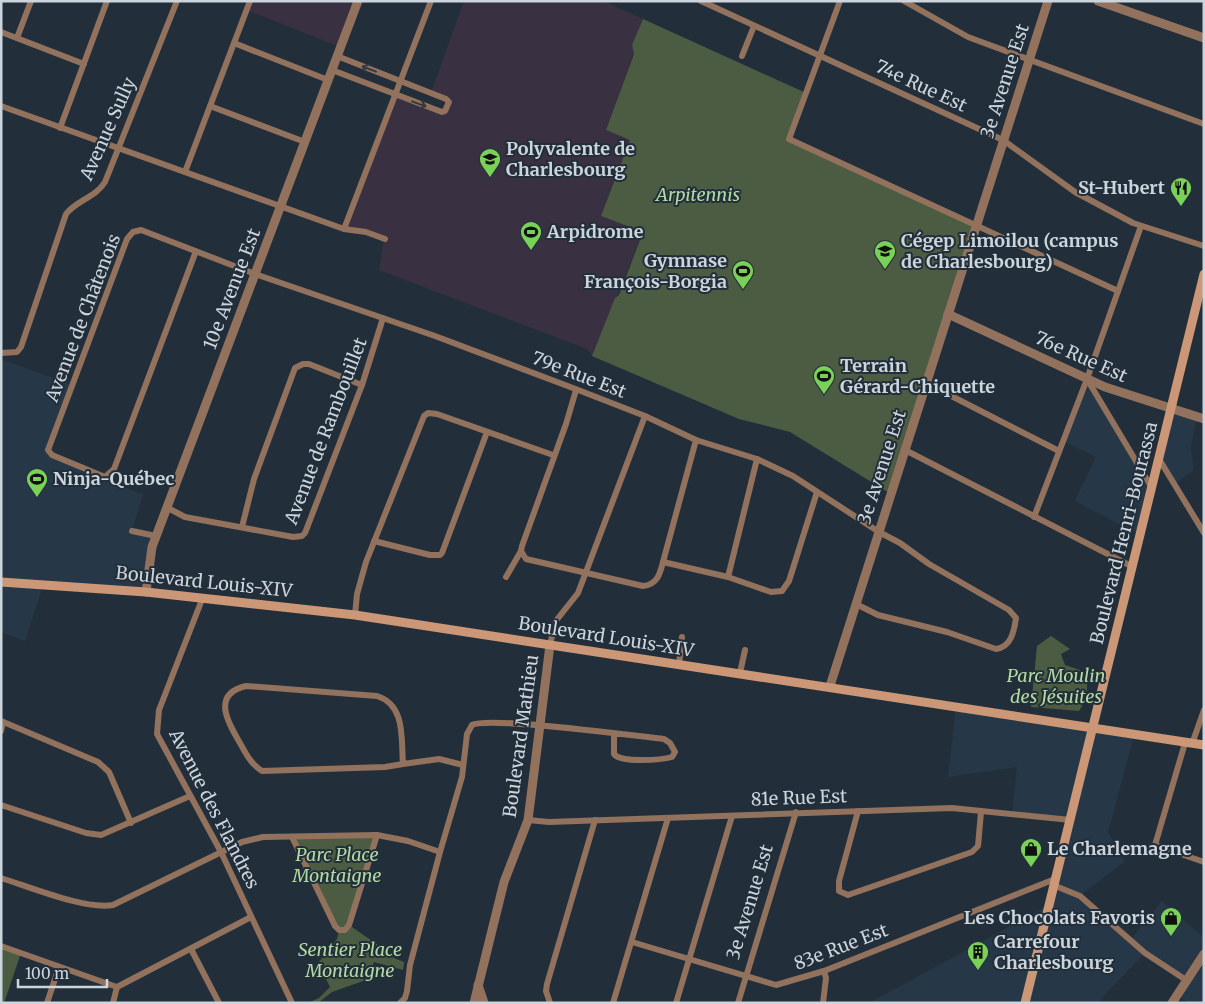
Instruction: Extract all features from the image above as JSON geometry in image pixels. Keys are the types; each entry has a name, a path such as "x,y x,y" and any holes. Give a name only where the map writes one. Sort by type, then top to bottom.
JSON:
{"main road":[{"name":"Boulevard Henri-Bourassa","path":"1025,1003 1204,274"},
{"name":"Boulevard Louis-XIV","path":"1,582 203,597 355,615 679,665 830,686 1134,736 1204,745"}],"street":[{"path":"17,38 31,1"},
{"path":"60,128 107,1"},
{"name":"Avenue Sully","path":"1,354 17,352 21,347 66,214 74,206 93,196 102,187 120,149 177,1"},
{"path":"185,172 250,1"},
{"name":"10e Avenue Est","path":"146,592 147,570 156,536 358,1"},
{"path":"344,229 431,1"},
{"name":"74e Rue Est","path":"701,1 1003,140 1075,192 1141,226 1204,246"},
{"path":"840,1 789,139 1118,291"},
{"path":"904,1 968,37 1204,124"},
{"name":"3e Avenue Est","path":"830,686 1048,1"},
{"path":"1098,1 1204,38"},
{"path":"742,56 754,26"},
{"path":"1,32 84,64"},
{"path":"234,43 328,80"},
{"path":"332,70 442,112 449,102 446,99 337,56"},
{"path":"1,106 185,172 281,204 344,229 366,232 385,239"},
{"path":"210,106 305,142"},
{"path":"1034,517 1087,379 1141,226"},
{"name":"Avenue de Châtenois","path":"196,251 114,469 105,477 49,452 48,450 130,235 141,230 196,251 255,274"},
{"name":"79e Rue Est","path":"255,274 384,318 645,416 696,440 757,459 793,476 879,532 900,543 929,564 1009,610 1016,618 1015,626 1007,645 996,649 947,632 878,615 856,604"},
{"name":"76e Rue Est","path":"948,314 1087,379 1171,410 1181,411 1204,419"},
{"name":"Avenue de Rambouillet","path":"168,508 185,517 293,537 305,533 362,385 384,318"},
{"path":"242,527 254,479 295,368 303,364 309,364 362,385"},
{"path":"1087,379 1152,488"},
{"path":"926,382 1059,451"},
{"path":"506,577 521,552 576,390"},
{"path":"355,615 357,594 366,562 424,416 437,414 553,455"},
{"name":"Boulevard Mathieu","path":"474,1003 504,882 528,820 550,645 555,622 578,593 645,416"},
{"path":"374,541 430,555 440,555 487,432"},
{"path":"521,552 526,558 531,560 586,574 649,586 659,576 696,440"},
{"path":"905,450 1133,567"},
{"path":"728,577 757,459"},
{"path":"1159,459 1204,532"},
{"path":"663,562 728,577 771,592 777,592 786,588 817,492"},
{"path":"132,531 156,536"},
{"name":"Avenue des Flandres","path":"203,597 164,695 156,724 158,734 221,852 292,1003"},
{"path":"679,665 682,637"},
{"path":"740,673 745,650"},
{"path":"403,764 400,721 396,708 387,699 377,696 246,686 234,690 227,698 225,708 229,724 250,761 262,771 384,767 439,759 463,765"},
{"path":"1204,710 1188,744 1155,845 1204,862"},
{"path":"1,731 2,721 91,759 103,766 108,772 131,823"},
{"path":"400,1003 405,998 407,991 410,965 462,777 467,734 472,725 477,723 541,727 614,734 664,739 670,743 675,752 672,757 665,759 621,760 614,754 614,734"},
{"path":"1,805 94,834 108,833 190,796"},
{"name":"81e Rue Est","path":"528,820 549,822 952,808 1071,820"},
{"name":"3e Avenue Est","path":"738,1003 796,812"},
{"path":"858,812 839,881 839,890 848,895 853,895 972,852 978,846 981,812"},
{"path":"676,1003 732,816"},
{"path":"613,1003 668,818"},
{"path":"550,1003 546,991 547,984 595,820"},
{"path":"1,878 89,904 104,906 113,905 242,842 263,837 378,835 408,841 440,852"},
{"path":"292,837 335,926 339,930 344,930 349,925 378,835"},
{"path":"1054,882 1080,896 1146,953 1186,980"},
{"name":"83e Rue Est","path":"632,942 776,985 824,971 1054,882"},
{"path":"113,1003 118,987 251,917"},
{"path":"1,946 118,987"},
{"path":"191,949 219,1003"},
{"path":"1172,1003 1204,954"},
{"path":"47,1003 59,967"},
{"path":"823,1003 826,978 824,971"},
{"path":"478,985 484,1003"}],"shaded area":[{"path":"250,1 358,1 340,47 247,10"},
{"name":"Polyvalente de Charlesbourg","path":"464,1 604,1 643,19 632,45 634,53 606,130 630,140 601,216 643,232 592,356 587,349 379,270 384,239 344,229 395,95 442,112 449,102 431,93"},
{"path":"1,359 72,385 48,450 105,477 110,482 143,494 132,531 156,536 146,592 43,585 25,641 1,632 1,590 4,583 1,582"},
{"path":"1087,379 1152,488 1140,535 1075,501 1096,457 1063,441"},
{"path":"1171,410 1197,417 1191,447 1194,470 1175,484 1159,459"},
{"path":"956,706 1134,736 1108,832 1125,861 1080,896 1130,940 1162,901 1204,938 1204,1003 1189,1003 1177,995 1186,981 1145,953 1099,1001 1103,1003 869,1003 1049,905 1071,820 1012,815 1017,767 948,777"}],"green space":[{"name":"Arpitennis","path":"643,19 806,93 789,139 976,226 891,494 790,432 739,419 592,356 615,298 619,295 643,232 601,216 630,140 606,130 634,54 632,45"},
{"name":"Parc Moulin des Jésuites","path":"1051,636 1070,649 1061,654 1065,665 1086,672 1087,692 1079,711 1031,707 1037,646"},
{"name":"Parc Place Montaigne","path":"377,835 349,925 381,947 379,952 404,962 403,970 374,962 366,980 332,992 318,1003 308,1003 319,998 330,987 318,963 337,939 339,930 292,837"},
{"path":"1,946 21,953 4,1003 1,1003"}],"place":[{"name":"Polyvalente de Charlesbourg","path":"490,178"},
{"name":"St-Hubert","path":"1181,207"},
{"name":"Arpidrome","path":"531,251"},
{"name":"Cégep Limoilou (campus de Charlesbourg)","path":"885,270"},
{"name":"Gymnase François-Borgia","path":"743,290"},
{"name":"Terrain Gérard-Chiquette","path":"824,395"},
{"name":"Ninja-Québec","path":"37,498"},
{"name":"Le Charlemagne","path":"1031,868"},
{"name":"Les Chocolats Favoris","path":"1171,937"},
{"name":"Carrefour Charlesbourg","path":"978,971"}],"park label":[{"name":"Sentier Place Montaigne","path":"350,960"}]}
